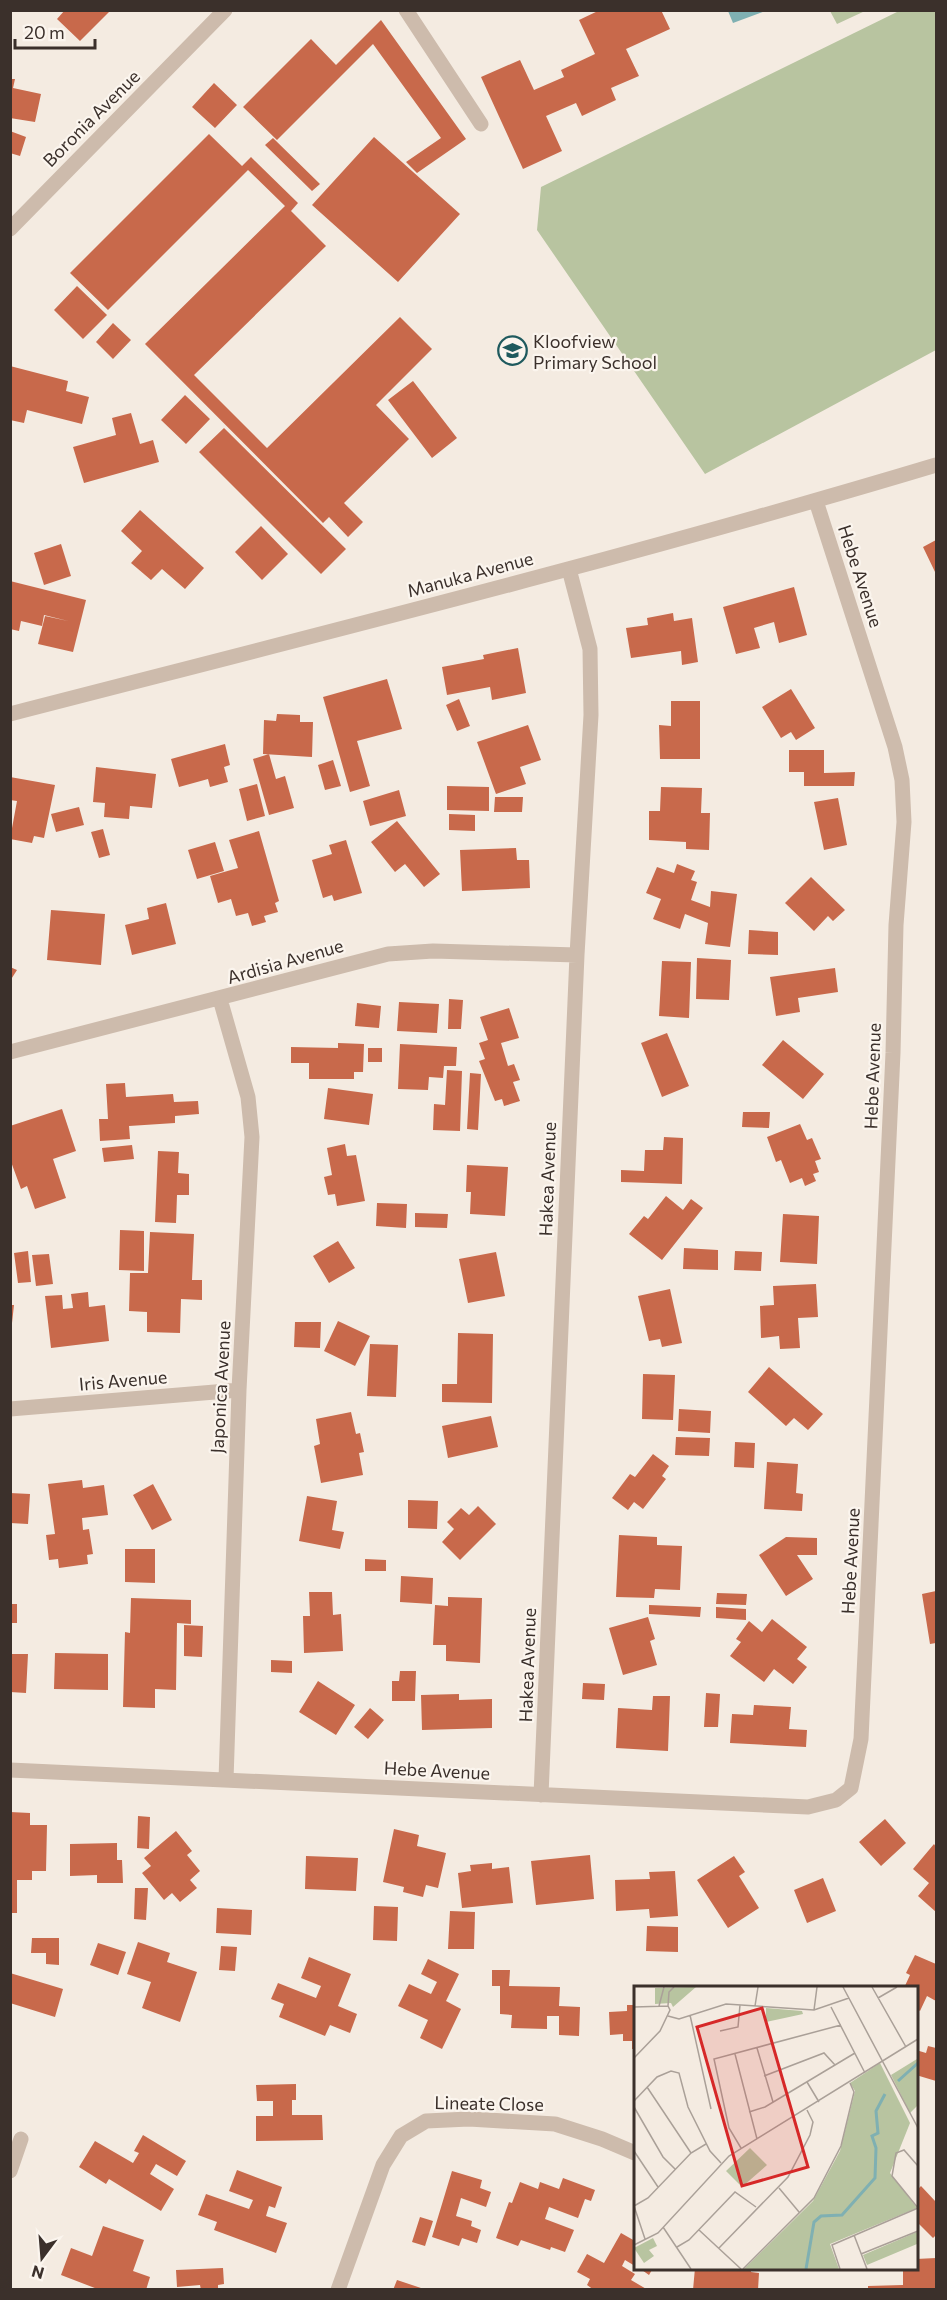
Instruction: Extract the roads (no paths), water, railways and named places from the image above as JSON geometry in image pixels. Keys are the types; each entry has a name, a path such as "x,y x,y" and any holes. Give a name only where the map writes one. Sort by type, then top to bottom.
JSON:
{"street":[{"name":"Boronia Avenue","path":"10,229 225,10"},
{"path":"406,10 481,124"},
{"name":"Manuka Avenue","path":"10,714 569,569 816,501 936,465"},
{"name":"Hebe Avenue","path":"10,1770 808,1807 836,1800 851,1788 861,1739 892,1064 896,925 904,812 902,780 895,747 816,501"},
{"name":"Hakea Avenue","path":"541,1795 576,955 591,715 590,649 569,569"},
{"name":"Ardisia Avenue","path":"10,1052 388,954 433,951 576,955"},
{"name":"Japonica Avenue","path":"220,999 248,1096 252,1137 238,1390 226,1780"},
{"name":"Iris Avenue","path":"10,1409 238,1390"},
{"name":"Lineate Close","path":"338,2289 383,2165 400,2136 426,2121 469,2119 555,2124 602,2139 634,2153"},
{"path":"10,2172 21,2139"}],"water":[{"path":"728,11 765,11 733,23"}],"place":[{"name":"Kloofview Primary School","path":"512,351"}]}
